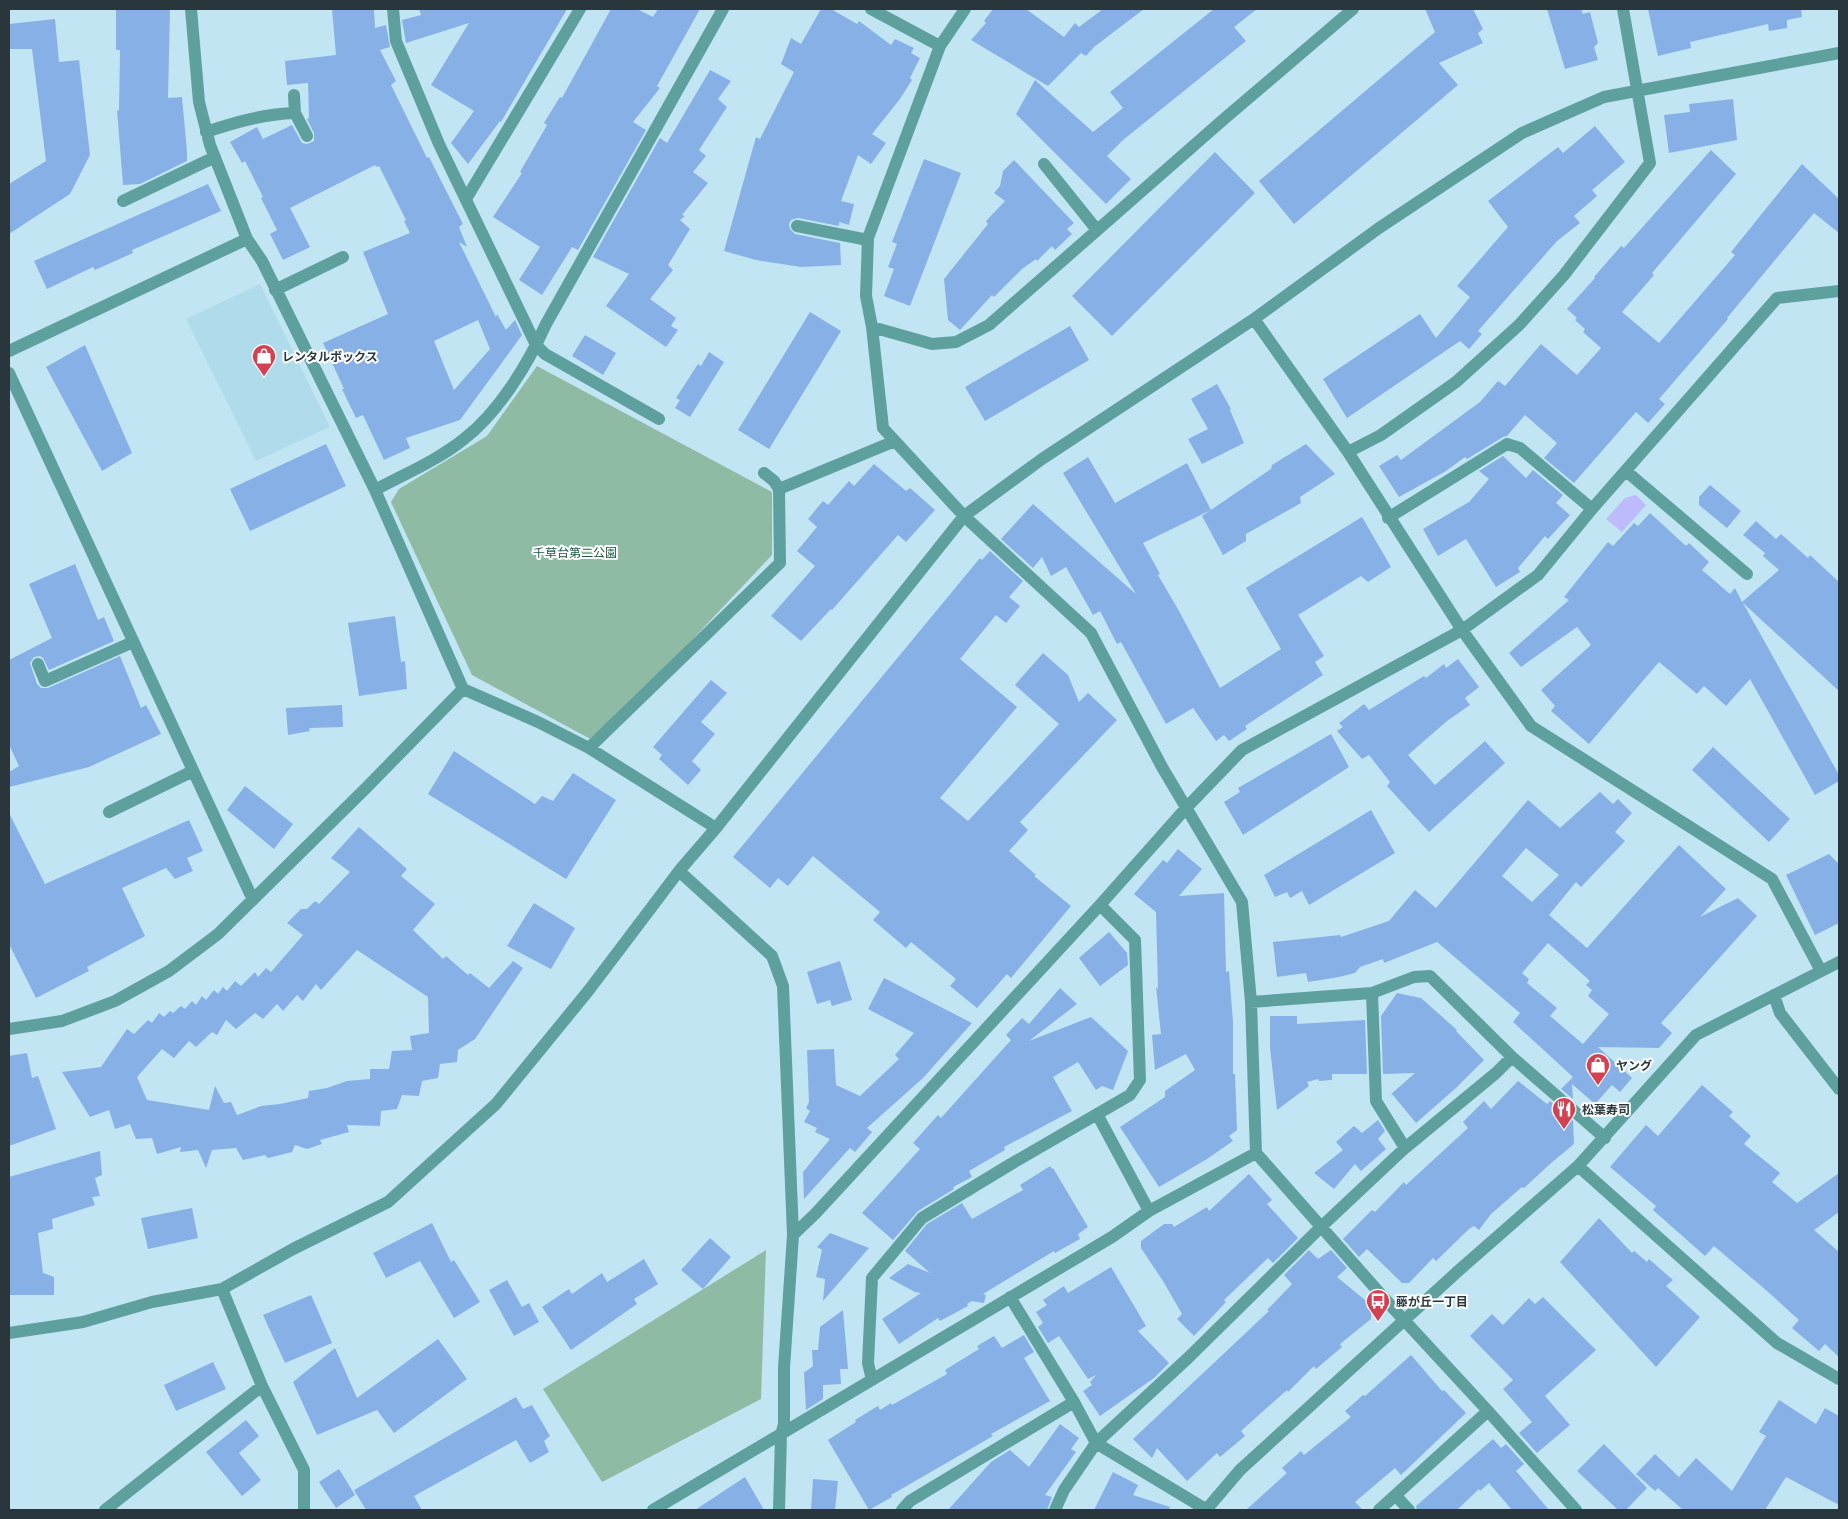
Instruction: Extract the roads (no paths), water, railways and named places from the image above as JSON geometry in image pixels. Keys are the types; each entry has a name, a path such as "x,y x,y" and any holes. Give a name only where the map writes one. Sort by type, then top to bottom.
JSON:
{"street":[{"path":"191,9 199,102 214,157 247,239 262,261 375,490 463,689 538,722 589,748 716,828"},
{"path":"393,9 396,41 439,144 536,345 545,354 659,419"},
{"path":"466,199 580,9"},
{"path":"375,490 438,457 464,439 483,421 500,400 536,345 723,9"},
{"path":"871,9 940,46"},
{"path":"965,9 940,46 868,240 866,296 872,327 883,428 964,516 1091,633 1162,767 1242,902 1251,1002 1256,1153 1576,1510"},
{"path":"872,327 932,344 956,342 989,325 1353,9"},
{"path":"1348,452 1381,436 1456,382 1519,325 1564,275 1650,163 1623,9"},
{"path":"9,1333 83,1322 152,1302 222,1289 293,1249 388,1202 496,1104 589,990 679,871 716,828 964,516 1042,459 1254,319 1379,228 1522,133 1604,97 1839,53"},
{"path":"294,95 295,113 307,136"},
{"path":"206,132 249,118 295,113"},
{"path":"123,201 214,157"},
{"path":"1044,164 1097,230"},
{"path":"797,226 868,240"},
{"path":"9,351 247,239"},
{"path":"275,290 343,257"},
{"path":"793,1235 815,1214 1100,906 1187,807 1242,750 1462,630 1538,575 1592,509 1777,298 1839,291"},
{"path":"1254,319 1348,452 1388,518 1462,630 1531,726 1772,879 1821,971"},
{"path":"9,373 253,900"},
{"path":"779,489 894,440"},
{"path":"1388,518 1507,444 1520,448 1592,509"},
{"path":"1626,471 1747,574"},
{"path":"589,748 780,563 779,489 774,481 764,473"},
{"path":"38,664 45,682 133,642"},
{"path":"9,1029 62,1021 115,1001 169,970 218,934 463,689"},
{"path":"109,812 193,771"},
{"path":"679,871 772,956 783,986 793,1235 784,1368 784,1424 781,1435 779,1510"},
{"path":"872,1380 868,1363 872,1278 922,1218 1130,1095 1140,1080 1135,940 1100,906"},
{"path":"1010,1297 1074,1402 1096,1443 1206,1510 1240,1470 1404,1320 1578,1166 1696,1035 1839,962"},
{"path":"1251,1002 1372,993 1414,977 1430,976 1512,1057 1605,1138"},
{"path":"1372,993 1376,1100 1405,1148"},
{"path":"1774,995 1780,1013 1839,1088"},
{"path":"1055,1510 1064,1490 1096,1443 1188,1358 1321,1227 1405,1148 1496,1073 1512,1057"},
{"path":"1097,1114 1149,1211"},
{"path":"652,1510 1112,1238 1149,1211 1256,1153"},
{"path":"1578,1166 1777,1343 1839,1379"},
{"path":"222,1289 262,1386 304,1470 304,1510"},
{"path":"105,1510 262,1386"},
{"path":"902,1510 910,1501 1074,1402"},
{"path":"1379,1510 1488,1411"},
{"path":"1396,1496 1408,1510"}],"water":[{"path":"1636,495 1646,505 1622,532 1606,519 1625,498"}],"place":[{"name":"レンタルボックス","path":"264,377"},
{"name":"ヤング","path":"1598,1086"},
{"name":"松葉寿司","path":"1564,1130"},
{"name":"藤が丘一丁目","path":"1378,1322"}],"park label":[{"name":"千草台第二公園","path":"575,552"}]}
